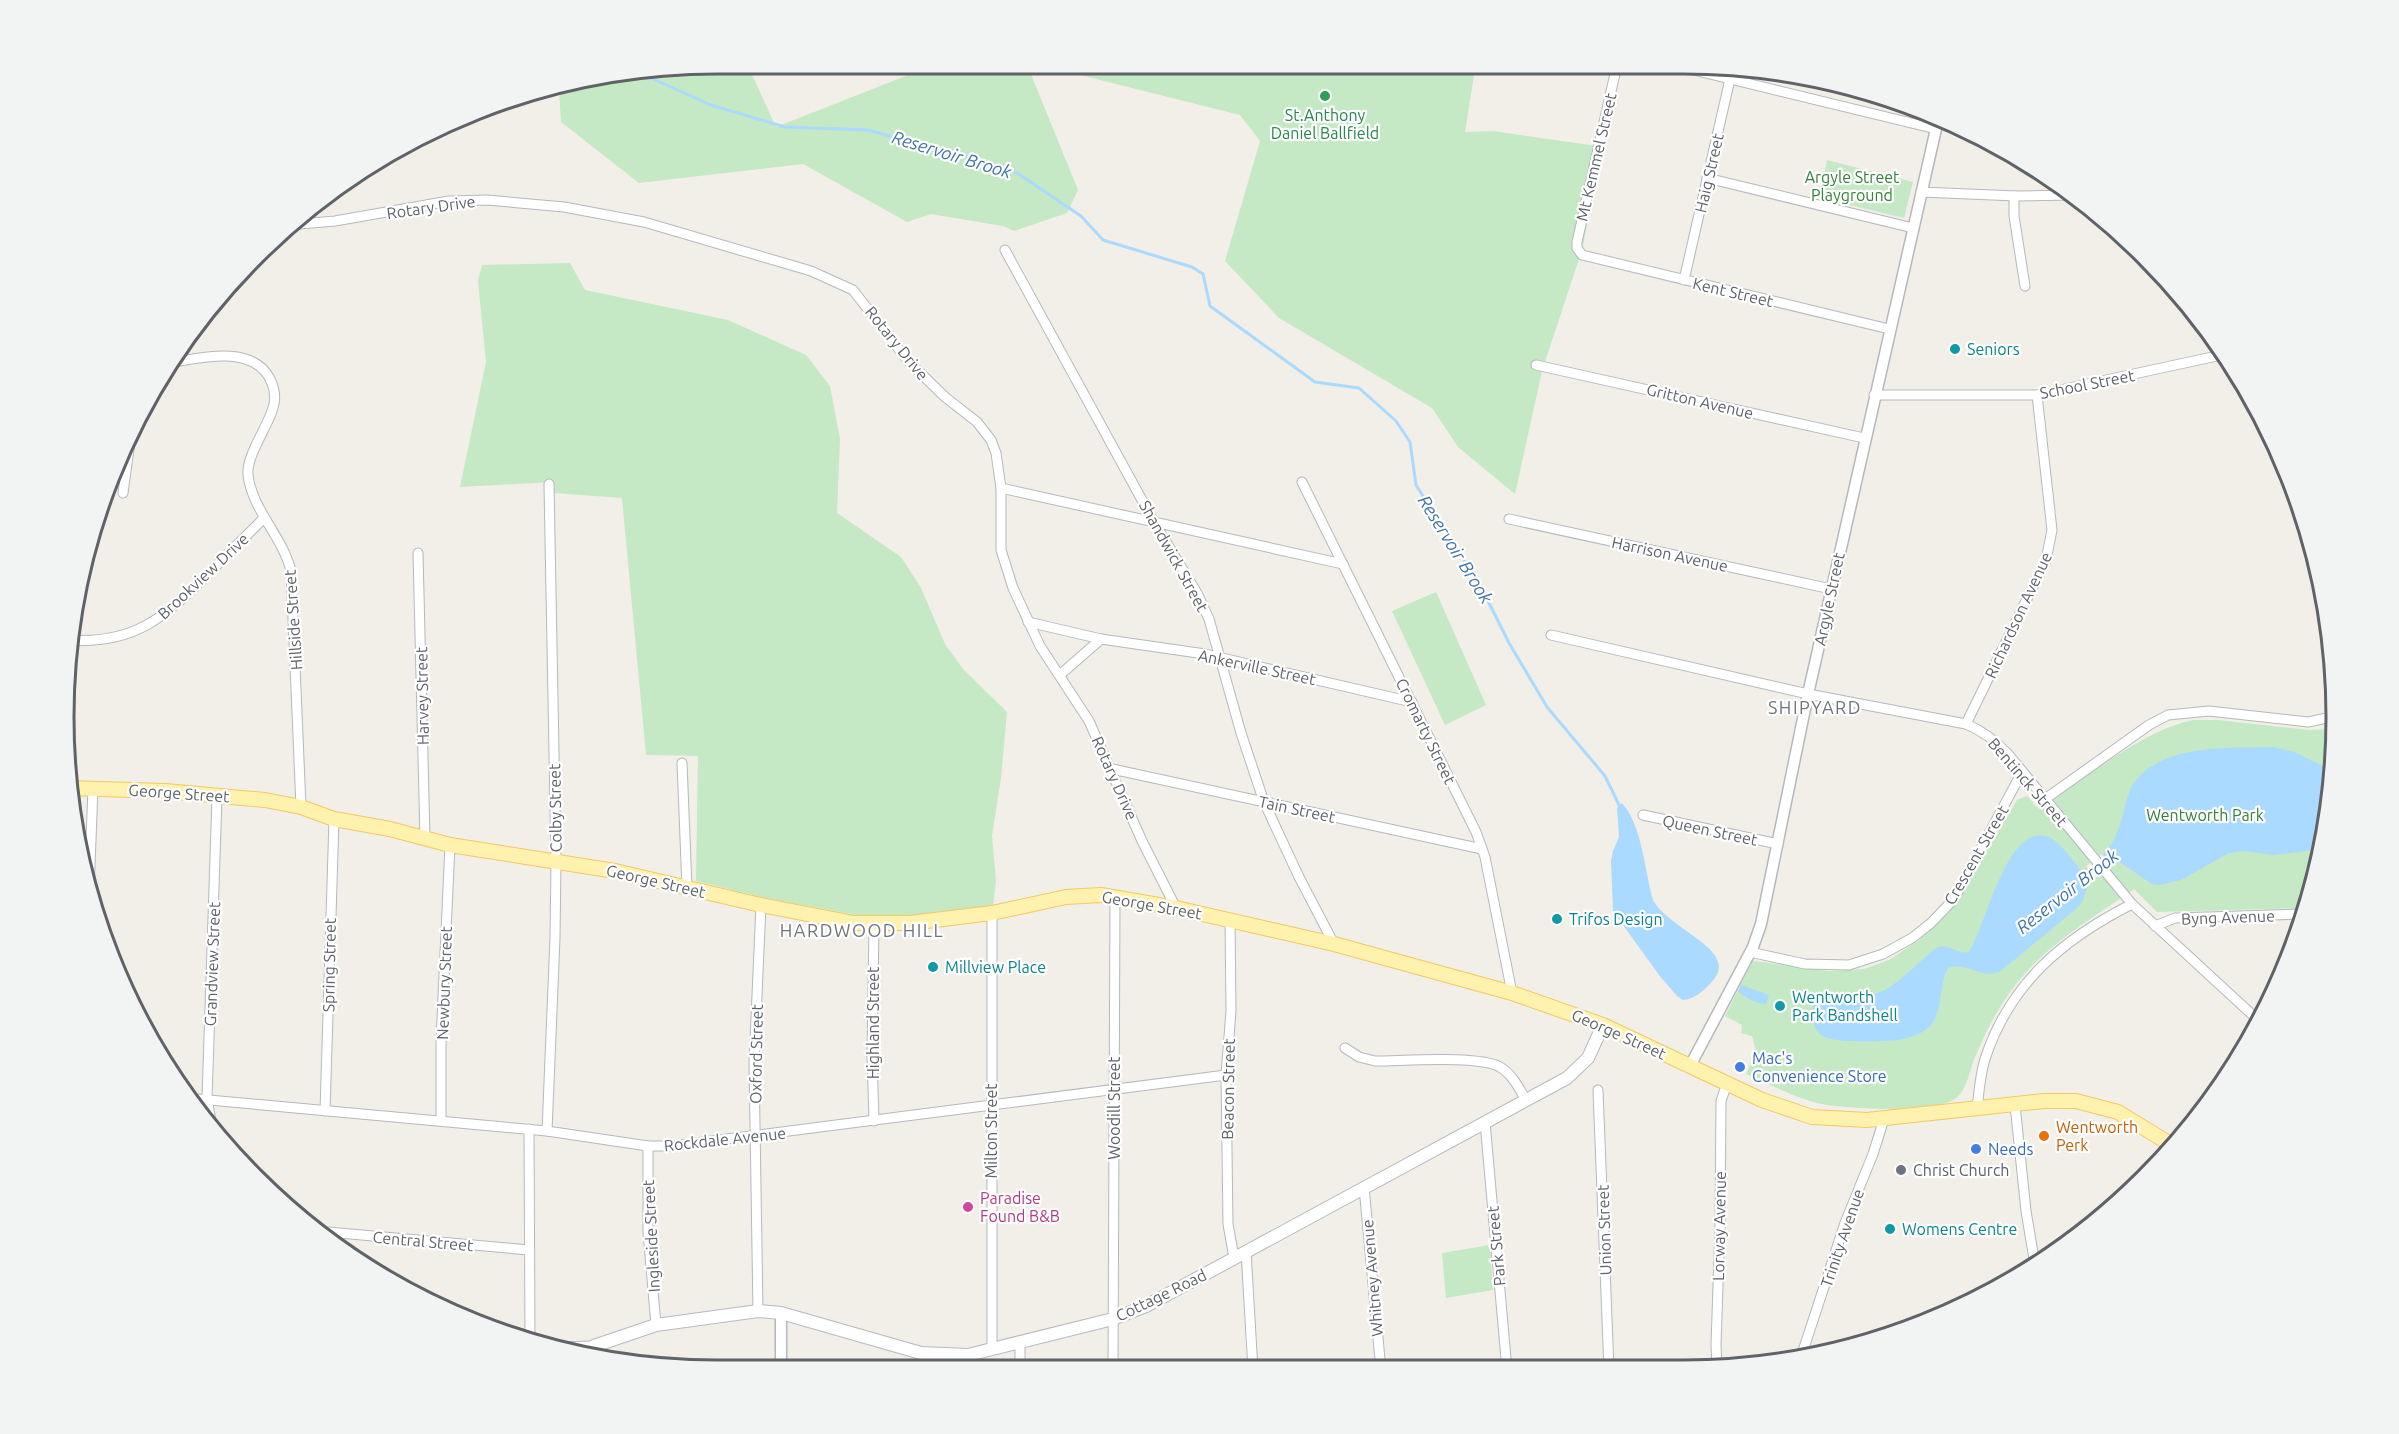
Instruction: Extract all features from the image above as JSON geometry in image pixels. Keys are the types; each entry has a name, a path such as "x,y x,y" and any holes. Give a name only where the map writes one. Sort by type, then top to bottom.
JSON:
{"main road":[{"name":"George Street","path":"78,788 165,791 265,800 301,807 334,819 390,829 450,845 631,875 761,905 854,923 910,923 992,913 1066,897 1101,895 1176,908 1334,944 1512,993 1604,1025 1774,1105 1812,1117 1838,1120 1884,1119 2060,1100 2090,1103 2118,1112 2166,1141"},
{"name":"Cottage Road","path":"592,1348 656,1325 758,1311 781,1312 921,1353 968,1355 1113,1319 1146,1305 1567,1078 1588,1058 1604,1025"}],"street":[{"name":"Mt Kemmel Street","path":"1578,250 1577,242 1615,74"},
{"path":"1716,75 1928,122"},
{"name":"Haig Street","path":"1684,280 1730,78"},
{"name":"Argyle Street","path":"1690,1066 1750,952 1761,924 1864,438 1937,126"},
{"path":"1707,178 1913,228"},
{"path":"1921,192 2058,195"},
{"path":"2014,195 2014,216 2025,286"},
{"name":"Rotary Drive","path":"305,223 449,201 487,200 525,203 602,213 644,222 811,271 853,290 913,367 982,426 995,448 1001,488 1001,550 1013,588 1040,646 1061,674 1089,721 1176,908"},
{"name":"Shandwick Street","path":"1005,250 1154,522 1197,593 1209,619 1241,733 1264,802 1334,944"},
{"name":"Kent Street","path":"1578,250 1588,257 1889,329"},
{"name":"School Street","path":"1874,395 2037,395 2214,355"},
{"name":"Hillside Street","path":"181,361 212,357 241,357 256,363 268,376 273,387 273,408 248,469 250,484 264,518 284,550 292,577 301,807"},
{"name":"Gritton Avenue","path":"1536,365 1864,438"},
{"name":"Richardson Avenue","path":"1966,724 2049,553 2052,530 2037,395"},
{"path":"123,493 128,459"},
{"name":"Cromarty Street","path":"1302,482 1476,832 1482,849 1512,993"},
{"name":"Colby Street","path":"547,1131 555,947 556,861 549,484"},
{"path":"1001,488 1343,564"},
{"name":"Brookview Drive","path":"78,639 115,637 134,632 161,618 180,603 264,518"},
{"name":"Harrison Avenue","path":"1509,519 1831,589"},
{"name":"Harvey Street","path":"418,554 425,838"},
{"name":"Ankerville Street","path":"1028,622 1101,639 1220,657 1412,702"},
{"name":"Bentinck Street","path":"1551,635 1808,694 1966,724 1992,738 2132,904 2252,1015"},
{"path":"1061,674 1101,639"},
{"path":"2045,799 2149,725 2168,715 2209,711 2308,722 2326,718"},
{"path":"682,763 687,888"},
{"name":"Tain Street","path":"1112,769 1482,849"},
{"name":"Crescent Street","path":"1750,952 1805,964 1850,965 1873,958 1912,938 1941,914 1954,899 2022,771"},
{"path":"90,862 93,788"},
{"name":"Grandview Street","path":"209,1113 207,1100 217,797"},
{"name":"Queen Street","path":"1643,815 1778,844"},
{"name":"Spring Street","path":"325,1110 334,819"},
{"name":"Newbury Street","path":"441,1121 441,1041 450,845"},
{"name":"Woodill Street","path":"1113,1360 1115,898"},
{"path":"1977,1109 1985,1058 2008,1009 2028,980 2039,966 2067,942 2132,904"},
{"name":"Oxford Street","path":"758,1311 754,1063 761,905"},
{"name":"Milton Street","path":"992,913 992,1349"},
{"name":"Byng Avenue","path":"2156,926 2175,918 2294,914"},
{"name":"Beacon Street","path":"1230,920 1231,1011 1227,1075 1228,1224 1234,1258"},
{"name":"Highland Street","path":"874,924 872,1056 874,1121"},
{"path":"1345,1048 1359,1057 1376,1061 1476,1061 1493,1064 1510,1076 1526,1100"},
{"name":"Rockdale Avenue","path":"199,1099 547,1131 648,1146 672,1146 1227,1075"},
{"name":"Lorway Avenue","path":"1717,1359 1721,1101 1727,1083"},
{"name":"Union Street","path":"1598,1090 1608,1360"},
{"path":"2015,1105 2026,1211 2034,1256"},
{"name":"Trinity Avenue","path":"1804,1349 1845,1223 1873,1154 1884,1119"},
{"name":"Park Street","path":"1485,1122 1506,1360"},
{"path":"529,1130 530,1332"},
{"name":"Ingleside Street","path":"648,1146 648,1232 656,1325"},
{"name":"Whitney Avenue","path":"1364,1187 1380,1360"},
{"name":"Central Street","path":"331,1232 529,1251"},
{"path":"1246,1251 1252,1360"},
{"path":"781,1312 781,1360"},
{"path":"1020,1342 1020,1360"}],"green space":[{"path":"752,74 776,127 911,74 1031,74 1078,190 1067,213 1014,231 1003,226 931,214 907,222 803,164 639,183 561,122 559,93 633,79 675,75"},
{"path":"1474,74 1465,132 1493,131 1603,147 1582,250 1542,371 1515,494 1458,447 1432,408 1279,318 1225,261 1260,141 1240,115 1080,75"},
{"name":"Argyle Street Playground","path":"1827,160 1913,182 1904,218 1820,198"},
{"path":"570,263 585,290 728,320 806,355 830,386 840,439 837,513 901,557 921,588 945,644 963,669 1007,712 1001,778 992,836 996,881 993,906 898,918 873,918 770,899 696,881 698,756 646,755 622,498 554,493 553,482 460,487 486,362 478,281 482,265"},
{"path":"1436,592 1486,705 1445,725 1392,611"},
{"name":"Wentworth Park","path":"2194,720 2218,720 2309,730 2325,729 2320,801 2304,884 2296,908 2157,912 2134,889 2079,927 2045,953 2030,968 2015,985 1994,1017 1975,1057 1963,1090 1956,1098 1945,1103 1889,1109 1830,1105 1799,1097 1746,1074 1756,1051 1752,1036 1741,1033 1742,1025 1725,1016 1753,961 1828,971 1864,969 1889,960 1919,940 1949,912 2017,800 2027,796 2039,809 2135,744 2175,725"},
{"path":"1490,1245 1493,1290 1446,1298 1442,1253"}],"water":[{"path":"2273,747 2294,752 2323,766 2311,850 2273,855 2244,851 2229,853 2181,880 2159,885 2152,884 2121,863 2114,862 2089,880 2083,901 2077,908 2002,970 1988,974 1955,966 1948,968 1936,1015 1933,1022 1922,1032 1903,1039 1861,1042 1827,1038 1818,1032 1814,1024 1813,1010 1814,1001 1820,997 1834,994 1867,995 1882,991 1899,981 1938,947 1969,952 2009,860 2021,845 2034,836 2053,839 2082,871 2085,871 2104,854 2114,839 2129,793 2139,777 2154,765 2172,757 2213,749"},
{"path":"1622,803 1629,812 1638,836 1653,900 1668,917 1707,947 1718,962 1718,971 1713,981 1702,992 1691,998 1683,1000 1677,996 1613,911 1611,861 1619,837 1617,808"},
{"path":"1741,985 1769,995 1766,1004 1741,994 1738,991"}],"pier":[{"path":"2102,854 2111,866 2095,878 2086,866"}],"waterway":[{"name":"Reservoir Brook","path":"650,77 711,105 785,127 868,130 1011,169 1081,216 1103,240 1192,267 1203,274 1210,306 1315,382 1359,388 1396,421 1410,442 1416,485 1480,585 1509,643 1547,707 1605,776 1620,807"}],"place":[{"name":"St.Anthony Daniel Ballfield","path":"1325,96"},
{"name":"Seniors","path":"1955,349"},
{"name":"Trifos Design","path":"1557,919"},
{"name":"Millview Place","path":"933,967"},
{"name":"Wentworth Park Bandshell","path":"1780,1006"},
{"name":"Mac's Convenience Store","path":"1740,1067"},
{"name":"Wentworth Perk","path":"2044,1136"},
{"name":"Needs","path":"1976,1149"},
{"name":"Christ Church","path":"1901,1170"},
{"name":"Paradise Found B&B","path":"968,1207"},
{"name":"Womens Centre","path":"1890,1229"}],"district":[{"name":"SHIPYARD","path":"1815,707"},
{"name":"HARDWOOD HILL","path":"862,930"}]}
